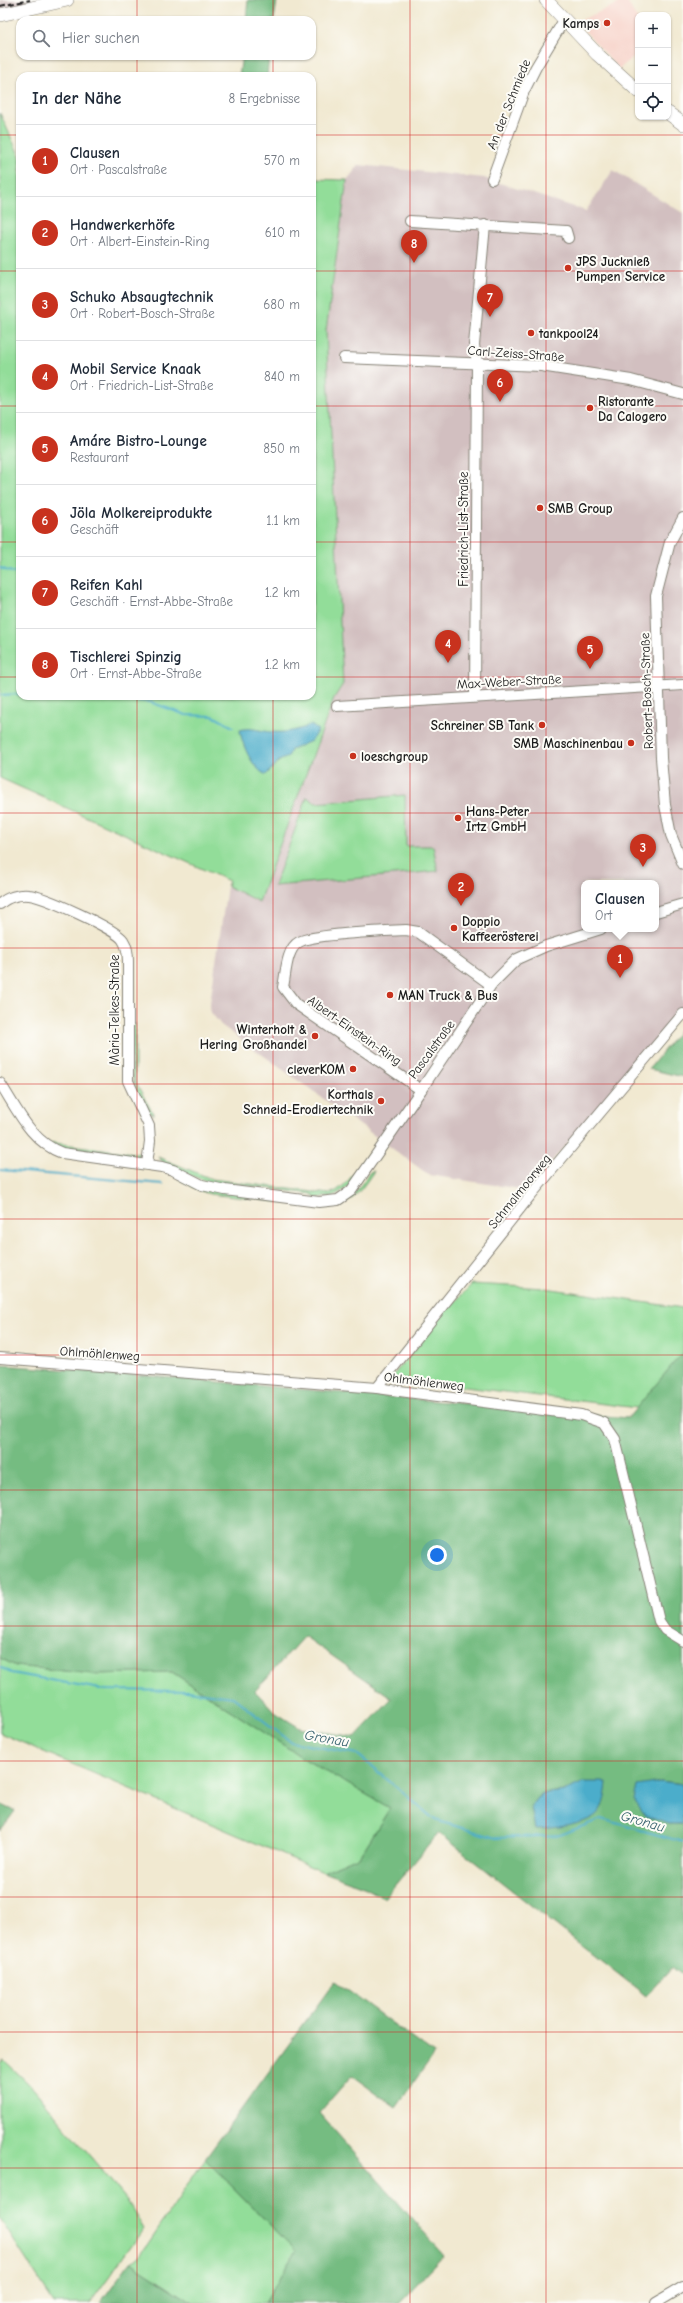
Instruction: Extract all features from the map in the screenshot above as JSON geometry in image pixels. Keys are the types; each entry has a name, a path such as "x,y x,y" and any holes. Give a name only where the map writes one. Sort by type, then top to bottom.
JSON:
{"main road":[{"path":"0,15 67,0"},
{"path":"546,0 597,54 635,88"},
{"path":"671,115 683,124"}],"street":[{"name":"An der Schmiede","path":"492,179 527,85 564,20"},
{"path":"410,221 566,231 568,238"},
{"name":"Friedrich-List-Straße","path":"475,696 477,363 474,345 485,225"},
{"name":"Carl-Zeiss-Straße","path":"344,358 541,366 631,380 683,394"},
{"name":"Robert-Bosch-Straße","path":"683,518 670,542 656,596 661,758 665,805 670,835 683,864"},
{"name":"Max-Weber-Straße","path":"337,706 475,696 683,685"},
{"name":"Mària-Telkes-Straße","path":"0,904 20,894 39,897 109,929 123,940 128,949 128,1081 149,1126 150,1140 147,1164"},
{"path":"659,911 683,904"},
{"name":"Albert-Einstein-Ring","path":"417,1088 296,1004 284,987 290,954 298,942 314,938 406,930 418,932 491,985"},
{"name":"Pascalstraße","path":"417,1088 491,985 518,959 546,946 591,932"},
{"name":"Schmalmoorweg","path":"377,1388 530,1196 683,1014"},
{"path":"0,1083 34,1135 50,1149 62,1153 147,1164 173,1170 202,1185 214,1188 320,1202 338,1200 358,1184 417,1088"},
{"name":"Ohlmöhlenweg","path":"0,1358 377,1388 581,1415 604,1423 615,1439 660,1621 665,1630 683,1641"},
{"path":"656,2303 683,2287"}],"shaded area":[{"path":"0,0 45,0 0,10"},
{"path":"626,0 635,15 635,56 619,69 577,22"},
{"path":"359,165 484,178 586,211 613,170 683,213 683,1007 527,1190 429,1175 221,1025 209,1010 227,886 258,902 334,698 343,684 326,331 347,180"}],"green space":[{"path":"248,0 277,0 275,16 246,16"},
{"path":"241,60 269,60 267,72 240,72"},
{"path":"0,113 16,148 16,700 316,700 316,179 347,180 326,331 343,684 334,698 259,902 227,886 229,881 0,778"},
{"path":"405,795 406,846 433,846 438,871 274,886 307,797 316,803"},
{"path":"135,1023 135,1081 154,1115 145,1109 139,1100 135,1089 132,1062 131,1027"},
{"path":"683,1026 683,1077 649,1069"},
{"path":"47,1142 142,1154 137,1157 127,1158 118,1154 75,1148 71,1151"},
{"path":"373,1150 374,1154 369,1156 352,1185 333,1196 315,1198 312,1194 234,1184 230,1187 203,1180 171,1167 158,1157 212,1179 329,1194 337,1191 348,1181"},
{"path":"374,1171 354,1197 347,1202 339,1206 319,1208 306,1207 308,1204 330,1205 345,1200 352,1195 370,1172"},
{"path":"178,1178 295,1204 210,1194 198,1190"},
{"path":"472,1284 545,1288 683,1308 683,1352 637,1408 391,1378 444,1313"},
{"path":"683,1352 683,1785 660,1782 669,1824 683,1824 683,1976 672,1967 646,1996 439,1833 384,1898 366,1888 323,1872 360,1856 390,1808 306,1760 172,1672 94,1674 16,1666 0,1658 0,1365 127,1374 628,1418","holes":["304,1636 392,1698 355,1737 300,1728 276,1713 255,1691","564,1791 531,1807 541,1794"]},
{"path":"0,1658 16,1666 94,1674 172,1672 306,1760 390,1808 360,1856 323,1872 0,1733"},
{"path":"0,1804 15,1811 0,1831"},
{"path":"335,1981 434,2054 396,2107 352,2075 319,2113 444,2255 399,2303 265,2303 296,2251 205,2159"},
{"path":"4,2060 32,2087 126,2199 144,2228 90,2303 54,2303 0,2219 0,2063"},
{"path":"205,2159 296,2251 265,2303 193,2303 130,2262 139,2257"},
{"path":"130,2262 193,2303 100,2303"}],"water":[{"path":"311,725 318,730 311,741 291,750 288,757 279,761 266,775 256,767 248,756 240,730 252,729 270,732 288,732"},
{"path":"584,1782 607,1782 606,1794 600,1811 597,1814 592,1818 577,1824 535,1829 531,1807 541,1794 564,1791"},
{"path":"660,1782 683,1785 683,1824 669,1824 645,1816 634,1800 637,1786"}],"waterway":[{"path":"0,568 16,574"},
{"path":"0,695 16,694"},
{"path":"132,700 150,702 186,715 213,716 233,727"},
{"path":"0,1170 163,1184"},
{"name":"Gronau","path":"0,1667 11,1673 106,1690 188,1691 233,1697 291,1742 357,1754 435,1820 496,1838 560,1835 601,1819 683,1842"}],"railway":[{"path":"0,6 30,0"}],"place":[{"name":"Kamps","path":"607,23"},
{"name":"Tischlerei Spinzig","path":"414,263"},
{"name":"JPS Jucknieß Pumpen Service","path":"568,268"},
{"name":"Reifen Kahl","path":"490,317"},
{"name":"tankpool24","path":"531,333"},
{"name":"Jöla Molkereiprodukte","path":"500,402"},
{"name":"Ristorante Da Calogero","path":"590,408"},
{"name":"SMB Group","path":"540,508"},
{"name":"Mobil Service Knaak","path":"448,663"},
{"name":"Amáre Bistro-Lounge","path":"590,669"},
{"name":"Schreiner SB Tank","path":"542,725"},
{"name":"SMB Maschinenbau","path":"631,743"},
{"name":"loeschgroup","path":"353,756"},
{"name":"Hans-Peter Irtz GmbH","path":"458,818"},
{"name":"Schuko Absaugtechnik","path":"643,867"},
{"name":"Handwerkerhöfe","path":"461,906"},
{"name":"Doppio Kaffeerösterei","path":"454,928"},
{"name":"Clausen","path":"620,978"},
{"name":"MAN Truck & Bus","path":"390,995"},
{"name":"Winterholt & Hering Großhandel","path":"315,1036"},
{"name":"cleverKOM","path":"353,1069"},
{"name":"Korthals Schneid-Erodiertechnik","path":"381,1101"}]}
